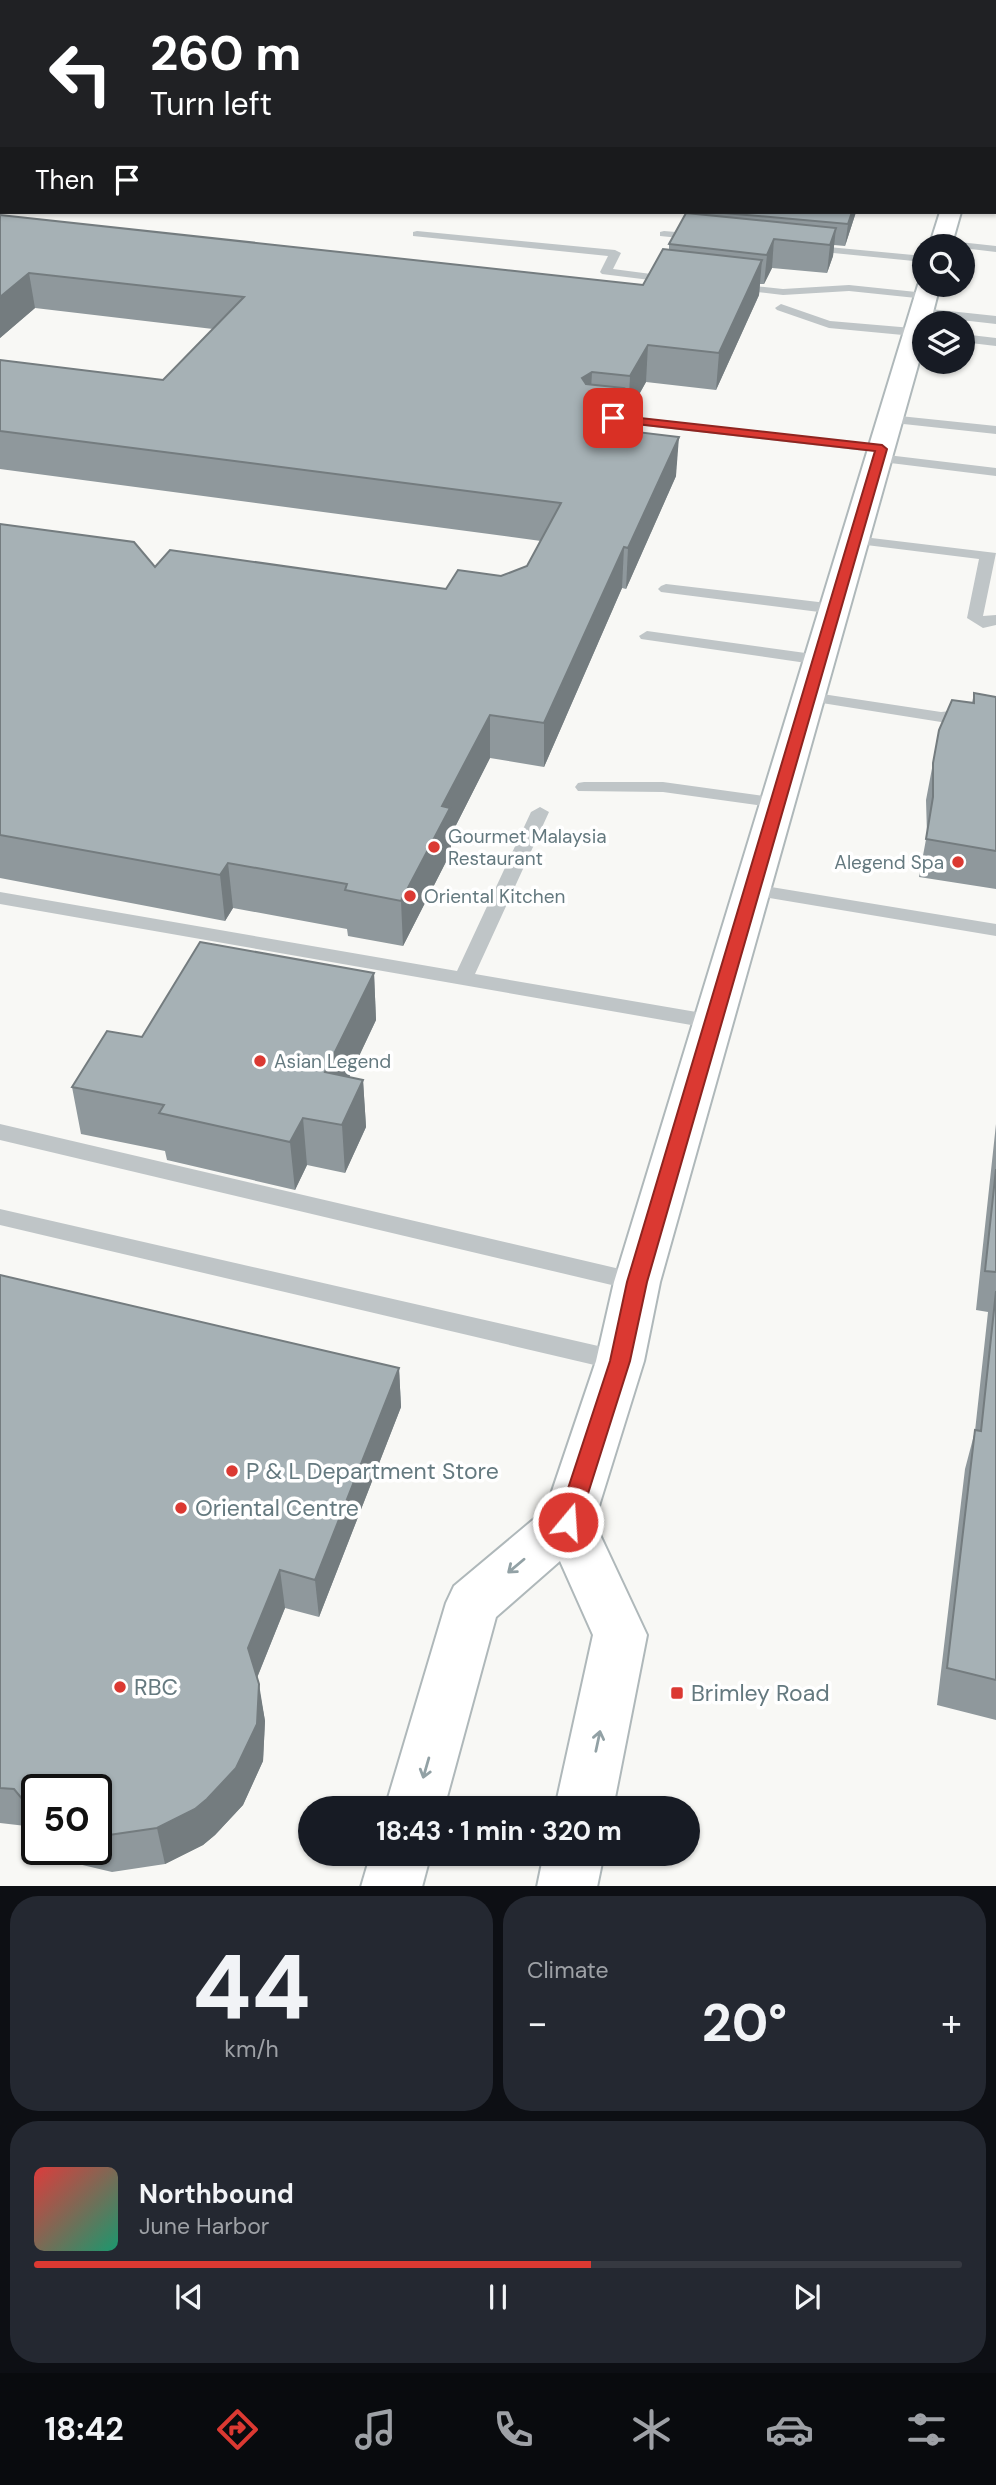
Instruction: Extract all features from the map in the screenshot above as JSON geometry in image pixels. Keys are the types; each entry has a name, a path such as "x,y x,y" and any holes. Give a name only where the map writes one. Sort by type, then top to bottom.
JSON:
{"main road":[{"path":"944,234 949,214"},
{"path":"417,1796 473,1603 568,1522 620,1361 637,1282 912,348"},
{"path":"568,1522 620,1635 586,1796"},
{"path":"391,1886 397,1866"},
{"path":"567,1886 571,1866"}],"lane":[{"path":"417,234 615,253 606,272 688,281"},
{"path":"664,234 718,239"},
{"path":"800,247 912,258"},
{"path":"975,247 996,249"},
{"path":"728,286 783,292 849,288 920,311"},
{"path":"781,308 829,324 912,313"},
{"path":"975,318 996,320"},
{"path":"975,340 996,342"},
{"path":"590,416 883,442 996,472"},
{"path":"883,442 996,430"},
{"path":"855,540 991,557 975,618 983,623 996,620"},
{"path":"666,589 835,609"},
{"path":"646,636 820,660"},
{"path":"809,697 941,717 971,714 996,703"},
{"path":"584,787 663,787 778,803"},
{"path":"463,979 540,812"},
{"path":"753,890 996,930"},
{"path":"0,898 713,1022"},
{"path":"0,1132 637,1282"},
{"path":"0,1217 620,1361"}],"building":[{"path":"685,214 836,228 830,245 774,239 767,255 669,244"},
{"path":"736,214 851,214 848,224"},
{"path":"0,215 643,285 663,249 762,260 719,353 648,345 630,376 592,372 582,378 586,384 624,388 603,428 679,437 628,548 624,547 544,723 490,715 442,806 450,808 401,901 345,890 347,884 228,863 220,875 0,835 0,524 134,542 155,567 170,550 446,589 458,570 501,576 527,566 561,503 0,431 0,360 163,380 244,297 29,273 0,297"},
{"path":"974,693 996,697 996,851 926,839 939,730 952,700 974,703"},
{"path":"200,942 374,973 325,1072 363,1080 342,1125 303,1118 290,1142 159,1113 164,1105 72,1087 107,1031 142,1037"},
{"path":"996,1169 996,1272 985,1271"},
{"name":"Oriental Centre","path":"0,1275 399,1368 315,1580 280,1570 248,1648 259,1684 257,1724 236,1768 207,1799 195,1809 157,1828 112,1835 112,1774 21,1774 21,1798 14,1789 0,1788"},
{"path":"996,1291 996,1680 947,1668 975,1430 981,1431"}],"place":[{"name":"Gourmet Malaysia Restaurant","path":"434,847"},
{"name":"Alegend Spa","path":"958,862"},
{"name":"Oriental Kitchen","path":"410,896"},
{"name":"Asian Legend","path":"260,1061"},
{"name":"P & L Department Store","path":"232,1471"},
{"name":"Oriental Centre","path":"181,1508"},
{"name":"RBC","path":"120,1687"},
{"name":"Brimley Road","path":"677,1693"}],"route":[{"path":"568,1522 620,1361 637,1282 882,449 613,418"}]}
